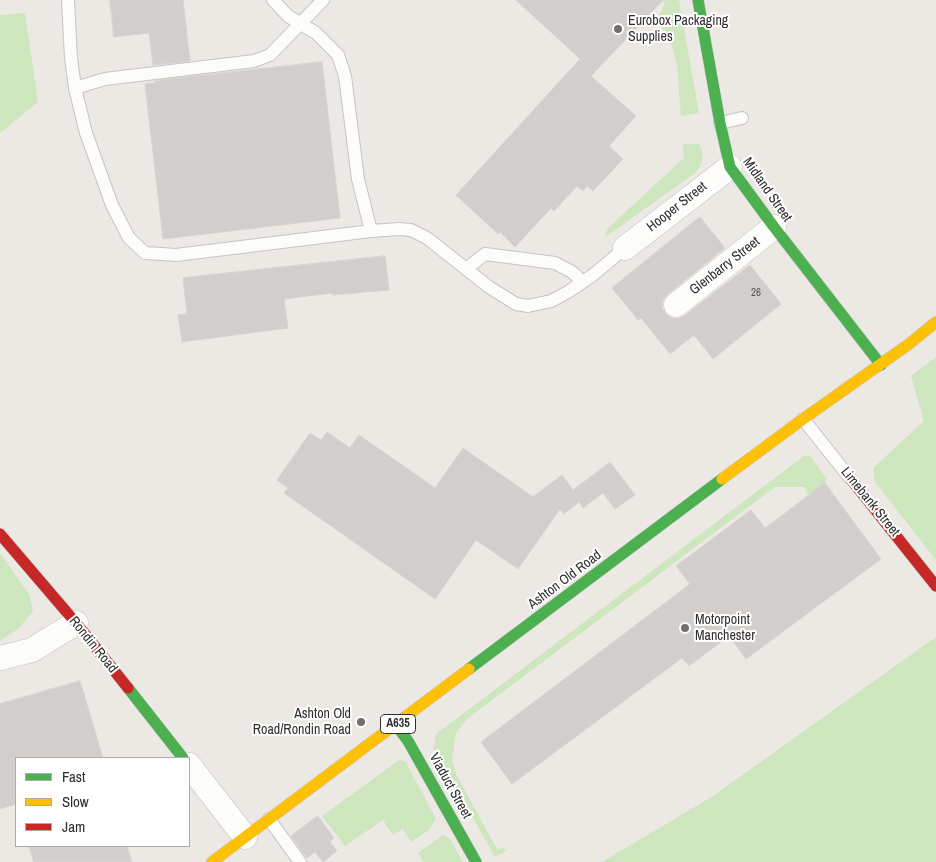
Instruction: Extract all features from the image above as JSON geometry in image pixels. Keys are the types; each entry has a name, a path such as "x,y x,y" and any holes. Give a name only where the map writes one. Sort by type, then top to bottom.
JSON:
{"main road":[{"name":"Midland Street","path":"698,0 720,123 730,167 881,365"},
{"name":"Ashton Old Road","path":"212,862 803,419 881,365 936,322"},
{"name":"Limebank Street","path":"850,478 936,586"},
{"name":"Rondin Road","path":"0,534 76,623 182,757"},
{"name":"Viaduct Street","path":"396,725 408,741 476,862"}],"street":[{"name":"Hooper Street","path":"625,248 730,167"},
{"name":"Glenbarry Street","path":"676,305 774,227"},
{"path":"0,658 32,650 76,623"},
{"path":"190,766 245,837"}],"lane":[{"path":"68,0 75,88 86,133 112,205 129,238 145,253 176,254 399,228 411,230 427,238 489,287 516,304 528,306 551,301 583,282 625,248"},
{"path":"273,0 288,16 316,33 338,55 345,76 358,179 371,231"},
{"path":"75,88 105,79 254,61 270,55 323,0"},
{"path":"720,123 742,118"},
{"path":"466,268 485,254 555,263 572,272 583,282"},
{"name":"Limebank Street","path":"803,419 850,478"},
{"path":"269,819 300,862"}],"green space":[{"path":"661,0 679,0 699,113 681,116 677,66 674,53 664,31 656,21 665,4"},
{"path":"25,13 38,102 0,133 0,15"},
{"path":"683,144 699,144 702,155 698,170 604,238 608,228 684,158"},
{"path":"936,357 936,560 875,482 873,468 924,421 911,376"},
{"path":"809,455 827,479 825,483 809,495 804,487 775,487 467,719 456,733 452,760 457,776 497,849 503,847 506,851 495,857 434,749 436,734 804,456"},
{"path":"0,553 29,594 33,611 18,629 0,641"},
{"path":"936,637 936,862 602,862 713,796"},
{"path":"399,760 405,761 436,819 429,830 411,842 403,829 393,835 383,820 345,846 322,816"},
{"path":"443,835 450,839 463,862 424,862 418,853"}],"building":[{"path":"110,0 183,0 190,61 153,65 149,33 114,37"},
{"path":"516,0 663,0 591,76 636,116 609,146 623,159 593,191 587,186 583,191 577,186 554,211 551,208 515,247 456,195 580,59"},
{"path":"322,62 340,218 163,239 145,84 155,83 155,81"},
{"path":"700,217 725,248 667,295 663,300 662,307 666,314 671,318 678,319 684,316 750,265 781,304 713,359 694,335 670,354 641,318 638,320 612,288"},
{"path":"385,256 389,290 332,295 332,293 284,299 288,328 182,342 178,315 187,314 183,278"},
{"path":"327,432 350,448 359,435 435,488 463,448 533,497 562,475 573,490 610,462 635,495 615,509 603,493 583,508 579,502 564,514 560,509 518,569 476,540 435,599 284,493 288,488 277,480 310,433 321,440"},
{"path":"825,483 881,559 746,659 729,636 689,666 682,658 512,784 481,742 690,584 676,566 751,510 765,528"},
{"path":"80,681 103,757 15,757 15,804 0,809 0,704"},
{"path":"318,816 334,838 330,842 337,851 323,862 315,852 307,858 291,836"},
{"path":"29,847 127,847 132,862 34,862"}],"traffic: fast":[{"path":"698,0 720,123 730,167 881,365"},
{"path":"469,669 722,479"},
{"path":"128,688 182,757"},
{"path":"396,725 408,741 476,862"}],"traffic: slow":[{"path":"722,479 909,344 936,322"},
{"path":"212,862 469,669"}],"traffic: jam":[{"path":"850,478 936,586"},
{"path":"0,534 76,623 128,688"}],"place":[{"name":"Eurobox Packaging Supplies","path":"618,29"},
{"name":"Motorpoint Manchester","path":"685,628"},
{"name":"Ashton Old Road/Rondin Road","path":"361,722"}]}
